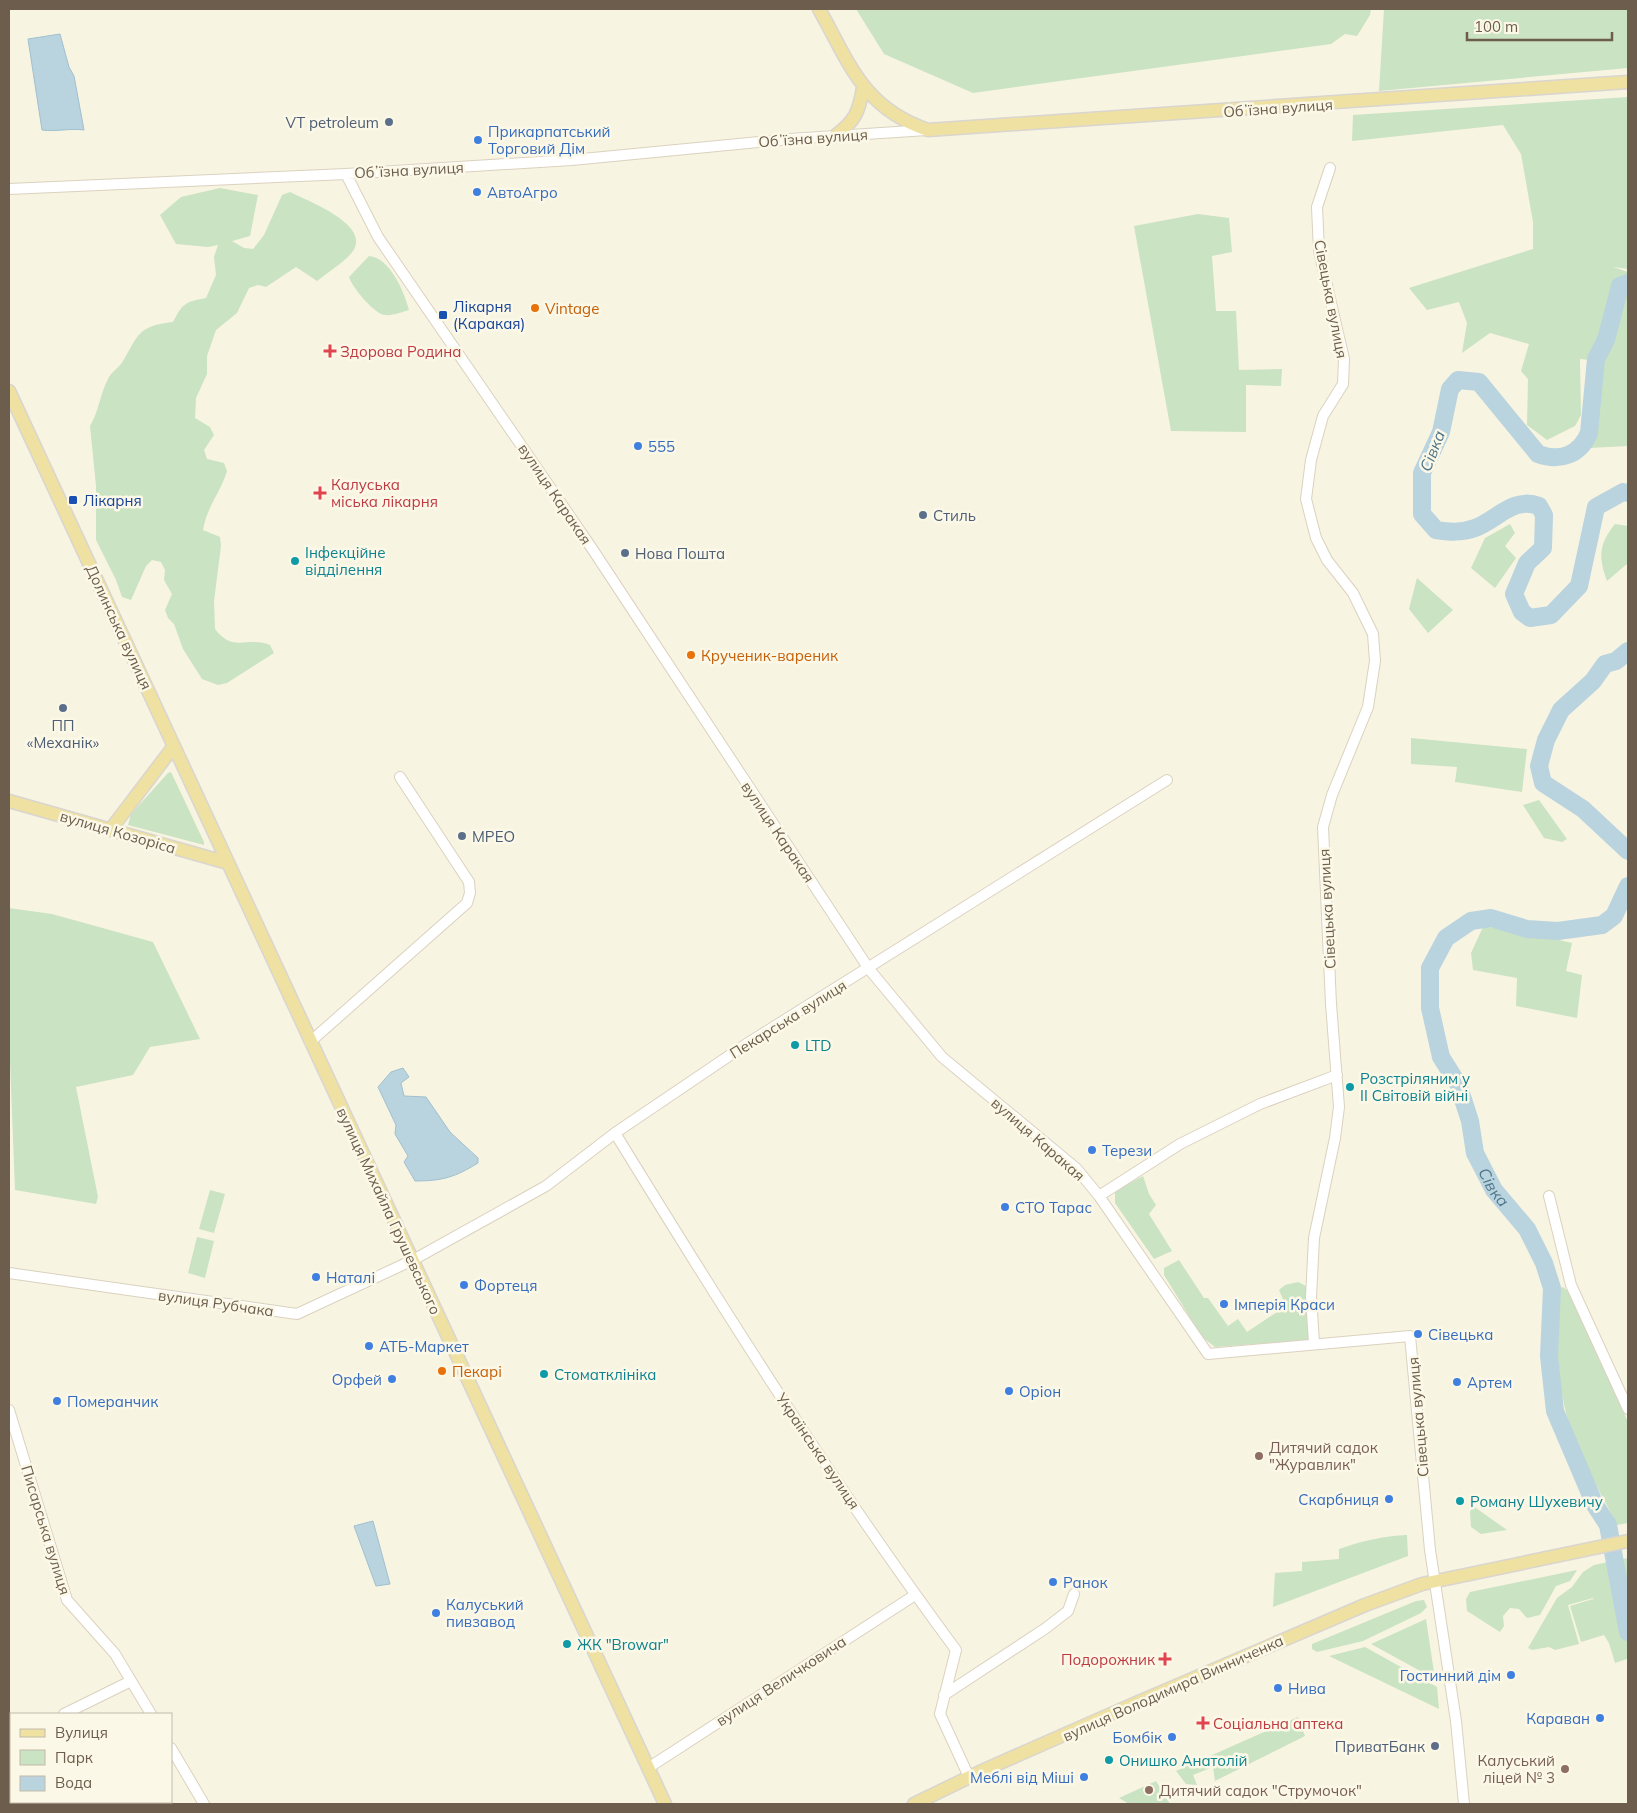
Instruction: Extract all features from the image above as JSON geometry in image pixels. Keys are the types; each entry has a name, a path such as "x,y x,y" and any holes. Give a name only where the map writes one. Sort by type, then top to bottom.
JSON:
{"main road":[{"name":"Обʼїзна вулиця","path":"820,9 863,88 879,104 908,123 928,130 1628,82"},
{"path":"835,136 849,126 857,114 863,88"},
{"name":"Долинська вулиця","path":"9,391 228,863"},
{"path":"110,829 174,746"},
{"name":"вулиця Козоріса","path":"9,801 228,863"},
{"name":"вулиця Михайла Грушевського","path":"228,863 665,1804"},
{"name":"вулиця Володимира Винниченка","path":"914,1804 1277,1642 1365,1605 1436,1582 1628,1541"}],"street":[{"name":"Обʼїзна вулиця","path":"9,188 346,174 572,160 790,138 928,130"},
{"name":"Сівецька вулиця","path":"1330,168 1316,206 1319,251 1344,358 1343,384 1323,416 1311,460 1306,499 1316,538 1327,560 1353,593 1373,634 1375,661 1368,707 1332,794 1323,827 1331,1004 1339,1107 1335,1138 1314,1238 1311,1297 1314,1343 1410,1336 1429,1540 1436,1582"},
{"name":"вулиця Каракая","path":"346,174 378,237 570,516 869,969 942,1057 1076,1168 1099,1196 1208,1354 1314,1343"},
{"path":"310,1042 467,902 470,893 469,882 400,777"},
{"name":"Пекарська вулиця","path":"413,1260 546,1186 615,1133 748,1042 869,969 1167,780"},
{"path":"1099,1196 1180,1144 1260,1104 1337,1075"},
{"name":"Українська вулиця","path":"615,1133 773,1386 915,1595 956,1650 940,1714 969,1778"},
{"path":"1550,1196 1570,1285 1628,1409"},
{"name":"вулиця Рубчака","path":"9,1273 297,1314 413,1260"},
{"name":"Писарська вулиця","path":"9,1410 67,1600 115,1654 150,1713"},
{"path":"1436,1582 1456,1721 1464,1804"},
{"path":"944,1695 1046,1628 1068,1611 1074,1594"},
{"name":"вулиця Величковича","path":"648,1768 915,1595"},
{"path":"66,1713 131,1680"},
{"path":"172,1750 204,1804"}],"green space":[{"path":"856,9 1371,9 1370,15 1357,36 1345,34 1331,44 973,93 884,54"},
{"path":"1384,9 1628,9 1628,68 1379,91"},
{"path":"1628,97 1628,269 1613,267 1628,272 1628,276 1618,283 1601,339 1590,360 1580,359 1581,415 1575,426 1547,440 1527,425 1528,379 1521,371 1529,344 1490,333 1462,353 1467,323 1459,302 1427,310 1409,288 1533,249 1533,222 1521,154 1503,125 1352,141 1353,115"},
{"path":"220,188 258,195 250,236 232,241 244,248 253,249 264,235 282,195 290,192 335,215 353,232 356,241 350,255 317,281 296,267 266,287 258,285 249,288 237,313 216,330 207,356 207,374 196,398 195,418 210,427 214,435 204,450 207,459 224,463 227,471 207,514 203,530 220,537 221,546 214,601 215,629 222,636 234,642 254,642 270,645 274,653 227,683 218,685 202,679 183,649 174,624 168,618 165,610 172,594 164,580 165,570 161,562 152,560 146,566 131,600 122,597 116,580 96,540 96,486 90,426 109,377 141,333 153,326 173,322 185,304 206,298 216,275 214,257 218,245 208,247 176,244 160,215 181,197"},
{"path":"1198,214 1229,218 1232,252 1212,256 1216,311 1236,311 1239,370 1282,369 1281,386 1246,385 1246,432 1171,431 1134,226"},
{"path":"369,256 377,258 390,269 400,285 409,310 385,315 375,310 359,293 349,277"},
{"path":"1628,289 1628,446 1589,448 1600,362 1609,342 1623,290"},
{"path":"1510,524 1515,533 1505,546 1516,558 1495,588 1471,568 1485,538"},
{"path":"1615,524 1628,526 1628,563 1607,581 1601,557 1603,544"},
{"path":"1417,578 1453,610 1428,633 1409,609"},
{"path":"1411,738 1527,749 1522,792 1455,782 1457,767 1411,764"},
{"path":"171,772 204,845 128,825 131,814"},
{"path":"1539,800 1567,839 1562,842 1544,838 1523,805"},
{"path":"9,908 52,914 153,942 200,1039 150,1047 133,1075 76,1087 98,1197 96,1204 15,1190 9,1035"},
{"path":"1483,927 1507,928 1572,943 1566,971 1582,975 1577,1018 1516,1006 1517,978 1473,970 1471,953"},
{"path":"1143,1176 1149,1194 1156,1205 1149,1214 1172,1251 1154,1259 1115,1203 1115,1191"},
{"path":"210,1190 225,1194 214,1233 199,1229"},
{"path":"197,1237 214,1241 205,1278 188,1273"},
{"path":"1179,1260 1204,1298 1208,1298 1228,1326 1238,1319 1247,1332 1286,1306 1279,1290 1285,1285 1298,1282 1306,1286 1309,1340 1215,1347 1202,1337 1164,1275 1164,1268"},
{"path":"1563,1287 1568,1291 1628,1422 1628,1523 1617,1525 1583,1458 1567,1418 1560,1381 1556,1326 1557,1289"},
{"path":"1473,1506 1507,1530 1481,1534 1471,1527 1470,1512"},
{"path":"1407,1535 1408,1556 1273,1607 1275,1573 1302,1571 1302,1562 1339,1559 1339,1549 1381,1538"},
{"path":"1628,1558 1627,1659 1615,1663 1609,1643 1604,1635 1581,1642 1570,1606 1593,1599 1595,1603 1593,1598 1568,1605 1579,1644 1555,1650 1549,1647 1532,1650 1528,1648 1557,1598 1572,1587 1583,1572 1594,1565"},
{"path":"1577,1570 1570,1581 1556,1586 1540,1615 1527,1618 1519,1609 1510,1608 1503,1616 1504,1626 1500,1632 1467,1611 1466,1599 1470,1592"},
{"path":"1424,1600 1427,1607 1421,1613 1363,1641 1317,1652 1312,1649 1312,1644 1416,1601"},
{"path":"1426,1619 1435,1679 1371,1644"},
{"path":"1365,1647 1437,1687 1439,1709 1329,1656"},
{"path":"1298,1717 1305,1736 1215,1781 1213,1767 1193,1775 1197,1785 1186,1784 1176,1771"},
{"name":"Дитячий садок \"Струмочок\"","path":"1156,1781 1170,1804 1129,1804 1119,1798"}],"water":[{"path":"60,34 69,67 74,76 84,130 42,130 28,39"},
{"path":"403,1068 409,1077 401,1083 404,1096 426,1097 450,1132 478,1158 478,1163 448,1177 415,1181 404,1162 408,1156 395,1134 396,1125 378,1087 391,1072"},
{"path":"373,1521 390,1584 376,1586 354,1526"}],"waterway":[{"name":"Сівка","path":"1628,283 1620,286 1606,340 1596,359 1589,433 1580,447 1561,457 1538,454 1479,382 1458,380 1450,389 1441,432 1422,473 1422,514 1436,530 1450,532 1475,528 1513,506 1521,504 1539,506 1544,515 1543,548 1527,563 1514,594 1522,612 1530,618 1551,615 1579,586 1596,507 1623,492 1628,493"},
{"name":"Сівка","path":"1628,651 1616,661 1605,664 1593,681 1561,710 1546,740 1539,766 1543,783 1583,809 1628,851"},
{"name":"Сівка","path":"1628,886 1614,916 1602,925 1558,931 1527,929 1491,918 1471,921 1446,938 1430,968 1430,1008 1441,1057 1458,1084 1470,1121 1475,1153 1494,1190 1527,1229 1544,1263 1552,1288 1549,1356 1555,1411 1595,1505 1608,1525 1628,1632"}],"place":[{"name":"VT petroleum","path":"389,122"},
{"name":"Прикарпатський Торговий Дім","path":"478,140"},
{"name":"АвтоАгро","path":"477,192"},
{"name":"Vintage","path":"535,308"},
{"name":"Лікарня (Каракая)","path":"443,315"},
{"name":"Здорова Родина","path":"330,351"},
{"name":"555","path":"638,446"},
{"name":"Калуська міська лікарня","path":"320,493"},
{"name":"Лікарня","path":"73,500"},
{"name":"Стиль","path":"923,515"},
{"name":"Нова Пошта","path":"625,553"},
{"name":"Інфекційне відділення","path":"295,561"},
{"name":"Крученик-вареник","path":"691,655"},
{"name":"ПП «Механік»","path":"63,708"},
{"name":"МРЕО","path":"462,836"},
{"name":"LTD","path":"795,1045"},
{"name":"Розстріляним у II Світовій війні","path":"1350,1087"},
{"name":"Терези","path":"1092,1150"},
{"name":"СТО Тарас","path":"1005,1207"},
{"name":"Наталі","path":"316,1277"},
{"name":"Фортеця","path":"464,1285"},
{"name":"Імперія Краси","path":"1224,1304"},
{"name":"Сівецька","path":"1418,1334"},
{"name":"АТБ-Маркет","path":"369,1346"},
{"name":"Пекарі","path":"442,1371"},
{"name":"Стоматклініка","path":"544,1374"},
{"name":"Орфей","path":"392,1379"},
{"name":"Артем","path":"1457,1382"},
{"name":"Оріон","path":"1009,1391"},
{"name":"Померанчик","path":"57,1401"},
{"name":"Дитячий садок \"Журавлик\"","path":"1259,1456"},
{"name":"Скарбниця","path":"1389,1499"},
{"name":"Роману Шухевичу","path":"1460,1501"},
{"name":"Ранок","path":"1053,1582"},
{"name":"Калуський пивзавод","path":"436,1613"},
{"name":"ЖК \"Browar\"","path":"567,1644"},
{"name":"Подорожник","path":"1165,1659"},
{"name":"Гостинний дім","path":"1511,1675"},
{"name":"Нива","path":"1278,1688"},
{"name":"Караван","path":"1600,1718"},
{"name":"Соціальна аптека","path":"1203,1723"},
{"name":"Бомбік","path":"1172,1737"},
{"name":"ПриватБанк","path":"1435,1746"},
{"name":"Онишко Анатолій","path":"1109,1760"},
{"name":"Калуський ліцей № 3","path":"1565,1769"},
{"name":"Меблі від Міші","path":"1084,1777"},
{"name":"Дитячий садок \"Струмочок\"","path":"1149,1790"}]}
